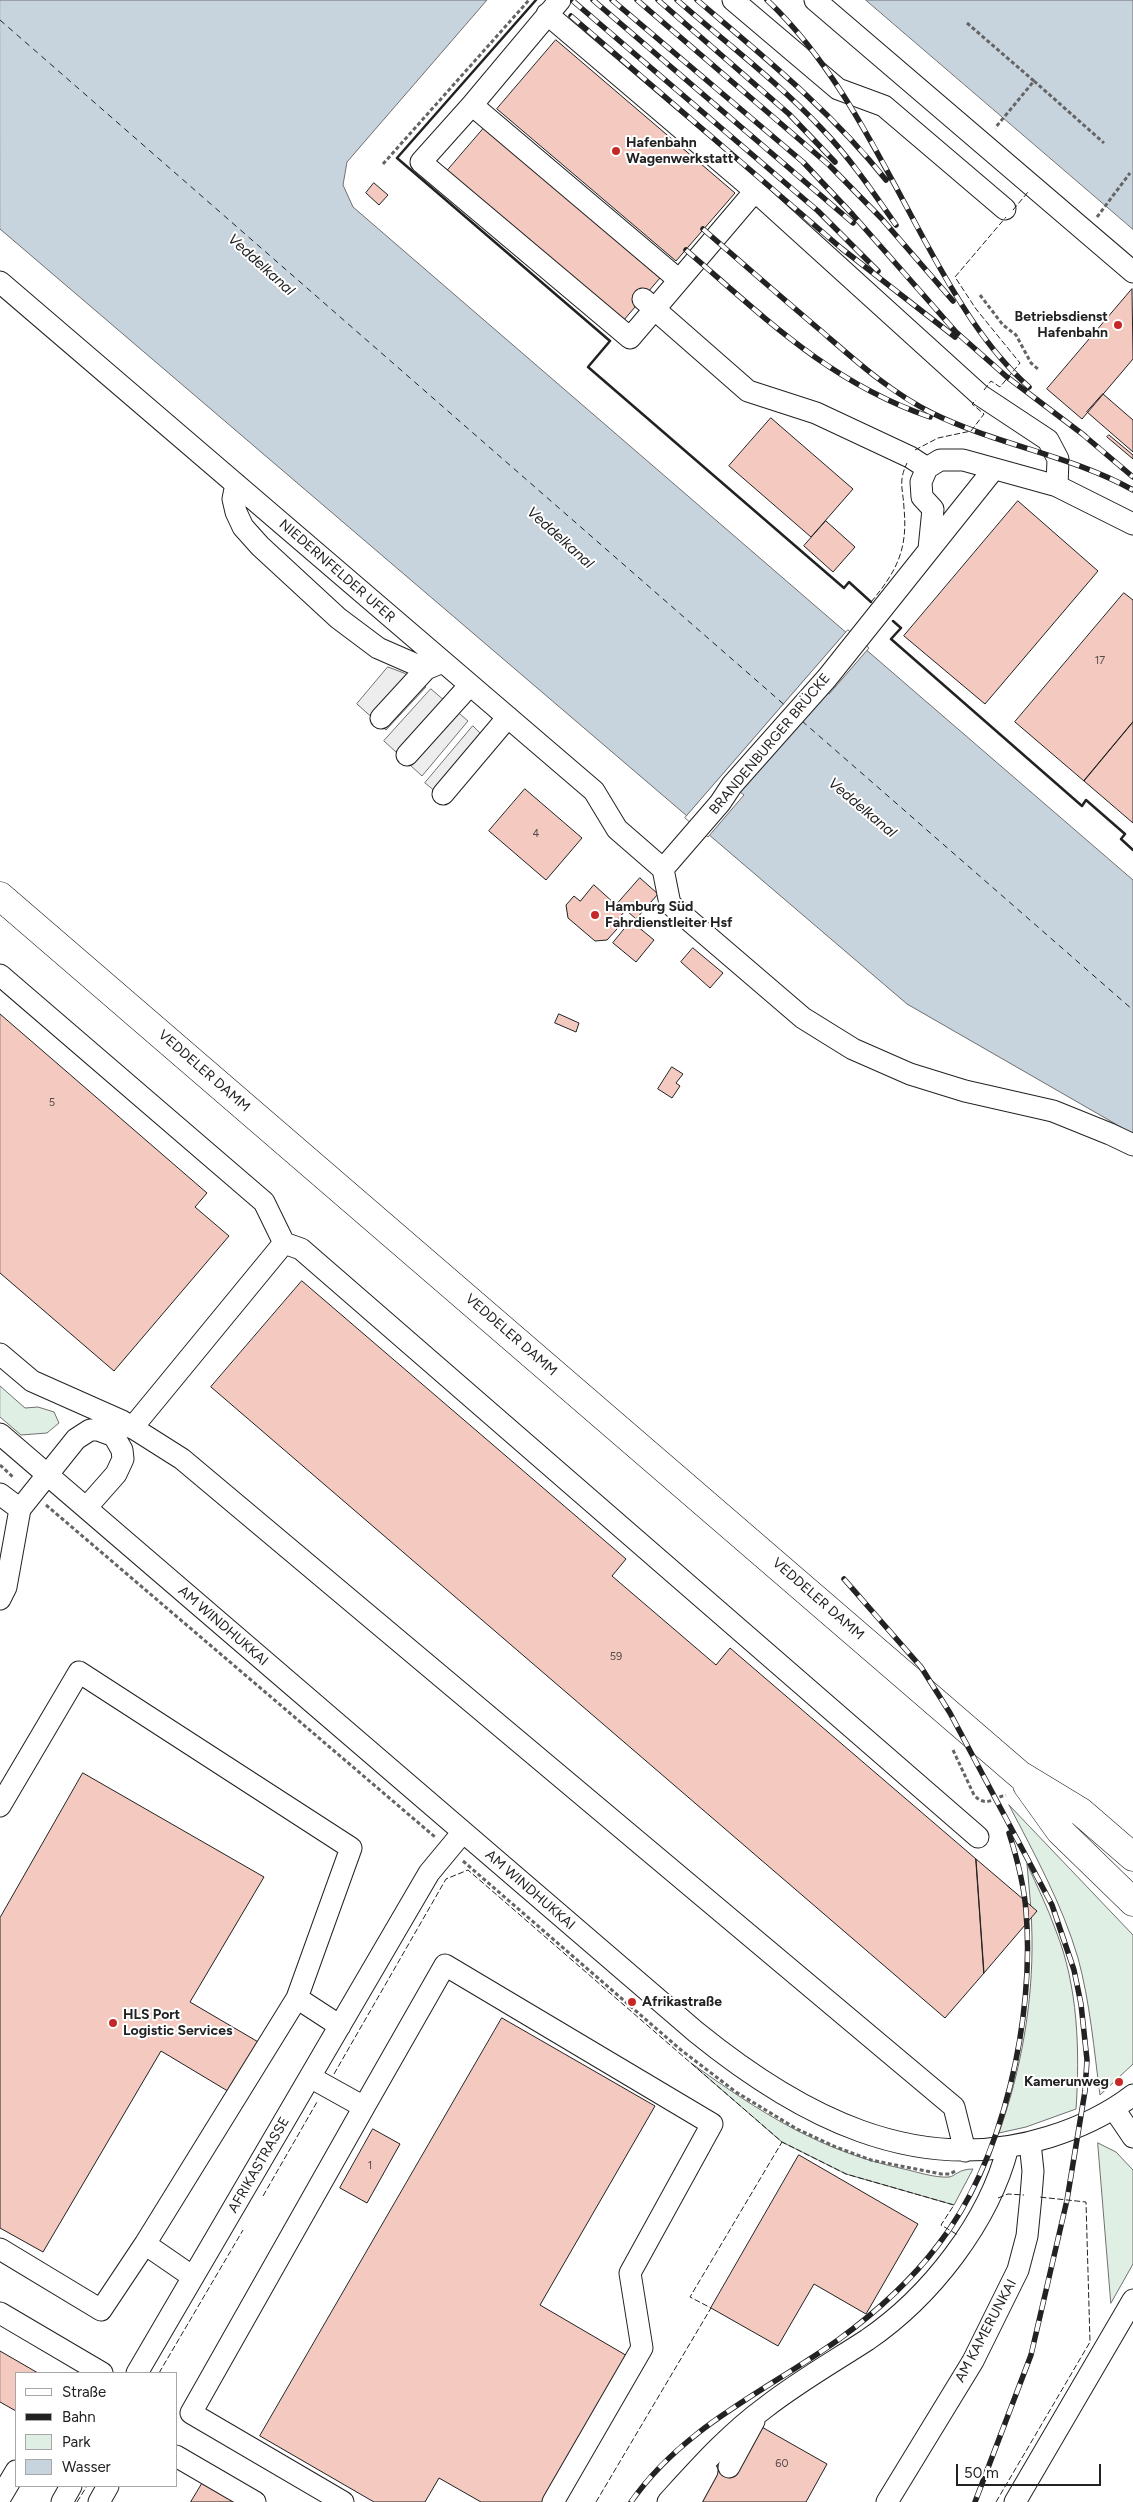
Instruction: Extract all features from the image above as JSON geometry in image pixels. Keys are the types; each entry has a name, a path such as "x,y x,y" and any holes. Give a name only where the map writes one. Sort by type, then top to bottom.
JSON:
{"main road":[{"name":"VEDDELER DAMM","path":"0,896 1016,1787 1133,1902"},
{"name":"VEDDELER DAMM","path":"1016,1787 1081,1812 1133,1857"}],"street":[{"path":"733,0 838,89 884,106 1005,209"},
{"path":"815,0 1133,272"},
{"path":"755,191 680,280 648,304 630,338 421,162 472,105 554,7 980,395 1048,440 1058,459 1057,486"},
{"path":"472,105 680,280"},
{"name":"NIEDERNFELDER UFER","path":"0,282 236,484 435,666 470,685 594,791 617,830 663,869"},
{"path":"648,304 748,391 816,413 910,457 928,468"},
{"path":"960,511 933,509 922,497 921,482 928,468 940,460 963,460 993,470 1057,486 1133,524"},
{"name":"BRANDENBURGER BRÜCKE","path":"663,869 720,803 732,785 819,684 827,678 993,470"},
{"path":"236,484 233,498 236,512 243,527 260,546 338,618 378,648 435,666 380,718"},
{"path":"929,549 933,509"},
{"path":"407,756 470,685"},
{"path":"444,794 508,717"},
{"path":"663,869 670,904 803,1018 853,1049 910,1074 965,1091 1053,1111 1110,1134 1133,1146"},
{"path":"0,975 264,1202 284,1243 302,1249 978,1837"},
{"path":"86,1508 121,1467 122,1428 284,1243"},
{"path":"0,1354 32,1381 182,1459 954,2107 965,2151"},
{"path":"0,1599 6,1588 20,1509 46,1474 82,1434 98,1430 122,1428"},
{"name":"AM WINDHUKKAI","path":"0,1434 696,2032 728,2058 809,2109 861,2132 918,2146 965,2151 1030,2143 1080,2126 1114,2109 1133,2095"},
{"path":"0,1494 20,1509"},
{"path":"0,1806 79,1672 351,1848 296,1998 145,2244 101,2310 0,2248"},
{"name":"AFRIKASTRASSE","path":"138,2372 429,1873 463,1832"},
{"path":"343,2502 191,2413 445,1965 712,2124 630,2273 642,2348 553,2502"},
{"path":"296,1998 340,2026"},
{"path":"310,2077 364,2107"},
{"path":"1114,2109 1133,2137"},
{"name":"AM KAMERUNKAI","path":"887,2502 973,2361 1018,2270 1027,2236 1031,2196 1033,2163 1030,2143"},
{"path":"668,2502 730,2435 765,2407 868,2339 904,2310 934,2281 965,2240 1000,2174 1008,2147"},
{"path":"145,2244 193,2277"},
{"path":"1015,2502 1133,2300"},
{"path":"0,2313 78,2367 98,2372"},
{"path":"729,2467 765,2407"},
{"path":"690,2502 716,2454 730,2435"},
{"path":"178,2457 255,2502"},
{"path":"0,2498 15,2473"},
{"path":"62,2502 70,2487"},
{"path":"99,2502 107,2487"}],"path":[{"path":"383,164 529,0"},
{"path":"967,23 1104,143"},
{"path":"982,144 1034,81"},
{"path":"1086,231 1130,172"},
{"path":"980,295 1003,325 1016,335 1031,363 1038,369"},
{"path":"951,1744 974,1795 980,1801 990,1802 1016,1787"}],"green space":[{"path":"0,1386 25,1408 38,1407 54,1412 59,1423 47,1433 21,1435 0,1417"},
{"path":"1009,1805 1133,1935 1133,2064 1100,2095 1089,2009 1072,1938 1038,1861"},
{"path":"1027,1864 1053,1922 1069,1974 1076,2019 1078,2064 1076,2109 1026,2127 999,2133 1014,2085 1028,2012 1032,1937"},
{"path":"691,2063 766,2113 792,2128 845,2152 938,2177 949,2177 964,2170 973,2169 954,2205 846,2174 782,2142"},
{"path":"1098,2143 1116,2152 1133,2170 1133,2264 1111,2303"}],"shaded area":[{"path":"388,667 404,673 426,687 386,730 357,704"},
{"path":"431,689 468,721 422,776 384,741"},
{"path":"473,726 483,736 436,792 425,783"}],"water":[{"name":"Veddelkanal","path":"0,0 487,0 347,162 343,185 353,207 1133,880 1133,1134 907,1004 0,229"},
{"path":"866,0 1133,0 1133,229"}],"pier":[{"path":"848,630 869,648 829,694 823,689 736,789 744,795 708,837 685,818"}],"building":[{"name":"Hafenbahn Wagenwerkstatt","path":"556,40 735,193 676,261 497,109"},
{"path":"484,128 660,278 623,321 447,171"},
{"path":"374,183 388,195 379,205 366,193"},
{"name":"Betriebsdienst Hafenbahn","path":"1132,289 1133,359 1082,419 1047,389"},
{"path":"1103,394 1133,420 1133,452 1087,412"},
{"path":"771,418 853,489 811,537 729,466"},
{"path":"1109,435 1133,455 1133,459 1107,437"},
{"path":"1018,501 1098,571 985,704 904,636"},
{"path":"826,521 855,547 833,572 804,546"},
{"path":"1124,593 1133,600 1133,722 1084,781 1015,722"},
{"path":"1133,722 1133,823 1084,781"},
{"path":"525,789 582,838 546,880 489,831"},
{"path":"640,878 658,894 636,919 618,903"},
{"name":"Hamburg Süd Fahrdienstleiter Hsf","path":"594,885 624,912 612,926 617,929 607,940 595,941 568,918 566,905 574,896 580,901"},
{"path":"631,921 654,940 636,962 613,943"},
{"path":"693,948 723,973 710,988 681,962"},
{"path":"0,1014 207,1193 195,1207 229,1236 114,1371 0,1273"},
{"path":"559,1014 579,1023 576,1032 555,1023"},
{"path":"672,1067 683,1074 676,1083 680,1086 672,1098 658,1089"},
{"path":"302,1281 626,1559 612,1576 716,1665 730,1648 976,1859 984,1973 945,2018 211,1387"},
{"name":"HLS Port Logistic Services","path":"83,1773 264,1877 190,2002 260,2043 231,2093 161,2051 43,2252 0,2228 0,1918"},
{"path":"976,1859 1037,1911 984,1973"},
{"path":"502,2018 655,2106 540,2305 629,2357 545,2502 481,2502 439,2478 425,2502 374,2502 260,2436"},
{"path":"373,2129 400,2144 367,2203 340,2188"},
{"path":"799,2155 918,2224 866,2314 814,2284 778,2346 711,2308"},
{"path":"0,2351 36,2372 15,2372 15,2410 0,2402"},
{"path":"760,2426 827,2464 806,2502 700,2502 722,2463"},
{"path":"206,2477 249,2502 191,2502"}],"ferry route":[{"path":"0,20 788,708"},
{"path":"802,721 1133,1010"}],"railway":[{"path":"593,0 853,223"},
{"path":"612,0 803,162 853,215 956,332 1007,377 1085,436"},
{"path":"637,0 829,165 881,218 953,301"},
{"path":"658,0 789,114 835,162"},
{"path":"677,0 769,79 822,129 852,163 896,225"},
{"path":"697,0 820,108 886,180"},
{"path":"767,0 792,26 836,84 856,115 959,301 984,338 1013,372 1029,387"},
{"path":"573,1 818,211 878,271"},
{"path":"571,16 841,248 955,337"},
{"path":"703,229 860,364 902,396 932,413 957,424 1084,468 1133,490"},
{"path":"686,250 771,323 829,367 860,386 894,403 930,417"},
{"path":"1080,432 1133,477"},
{"path":"844,1579 921,1667 950,1713 1052,1905 1074,1970 1081,2004 1087,2060 1085,2091 1067,2200 1031,2355 975,2502"},
{"path":"631,2502 675,2452 700,2431 811,2359 879,2308 927,2259 961,2211 981,2172 997,2130 1010,2086 1020,2041 1028,1952 1026,1911 1020,1872 1009,1833"}],"fence":[{"path":"1013,210 1028,192"},
{"path":"984,390 991,381 1000,387 1020,363 976,309 955,277 1006,217"},
{"path":"915,450 938,438 971,431 984,414 972,404 976,400"},
{"path":"871,602 888,580 899,559 902,548 905,523 902,480 907,463"},
{"path":"334,2074 446,1879 468,1870 782,2142 846,2174 954,2205 941,2225 958,2235"},
{"path":"263,2196 317,2102"},
{"path":"596,2502 711,2308 690,2297 782,2142"},
{"path":"998,2198 1008,2194 1024,2195"},
{"path":"996,2502 1090,2342 1086,2202 1039,2197"},
{"path":"160,2372 243,2230"},
{"path":"77,2502 86,2487"}],"wall":[{"path":"536,0 397,158 610,341 588,367 844,588 849,582 871,602"},
{"path":"893,621 901,628 891,639 1082,806 1086,800 1125,834 1121,839 1133,850"}],"place":[{"name":"Hafenbahn Wagenwerkstatt","path":"616,151"},
{"name":"Betriebsdienst Hafenbahn","path":"1118,325"},
{"name":"Hamburg Süd Fahrdienstleiter Hsf","path":"595,915"},
{"name":"Afrikastraße","path":"632,2002"},
{"name":"HLS Port Logistic Services","path":"113,2023"},
{"name":"Kamerunweg","path":"1119,2082"}]}
